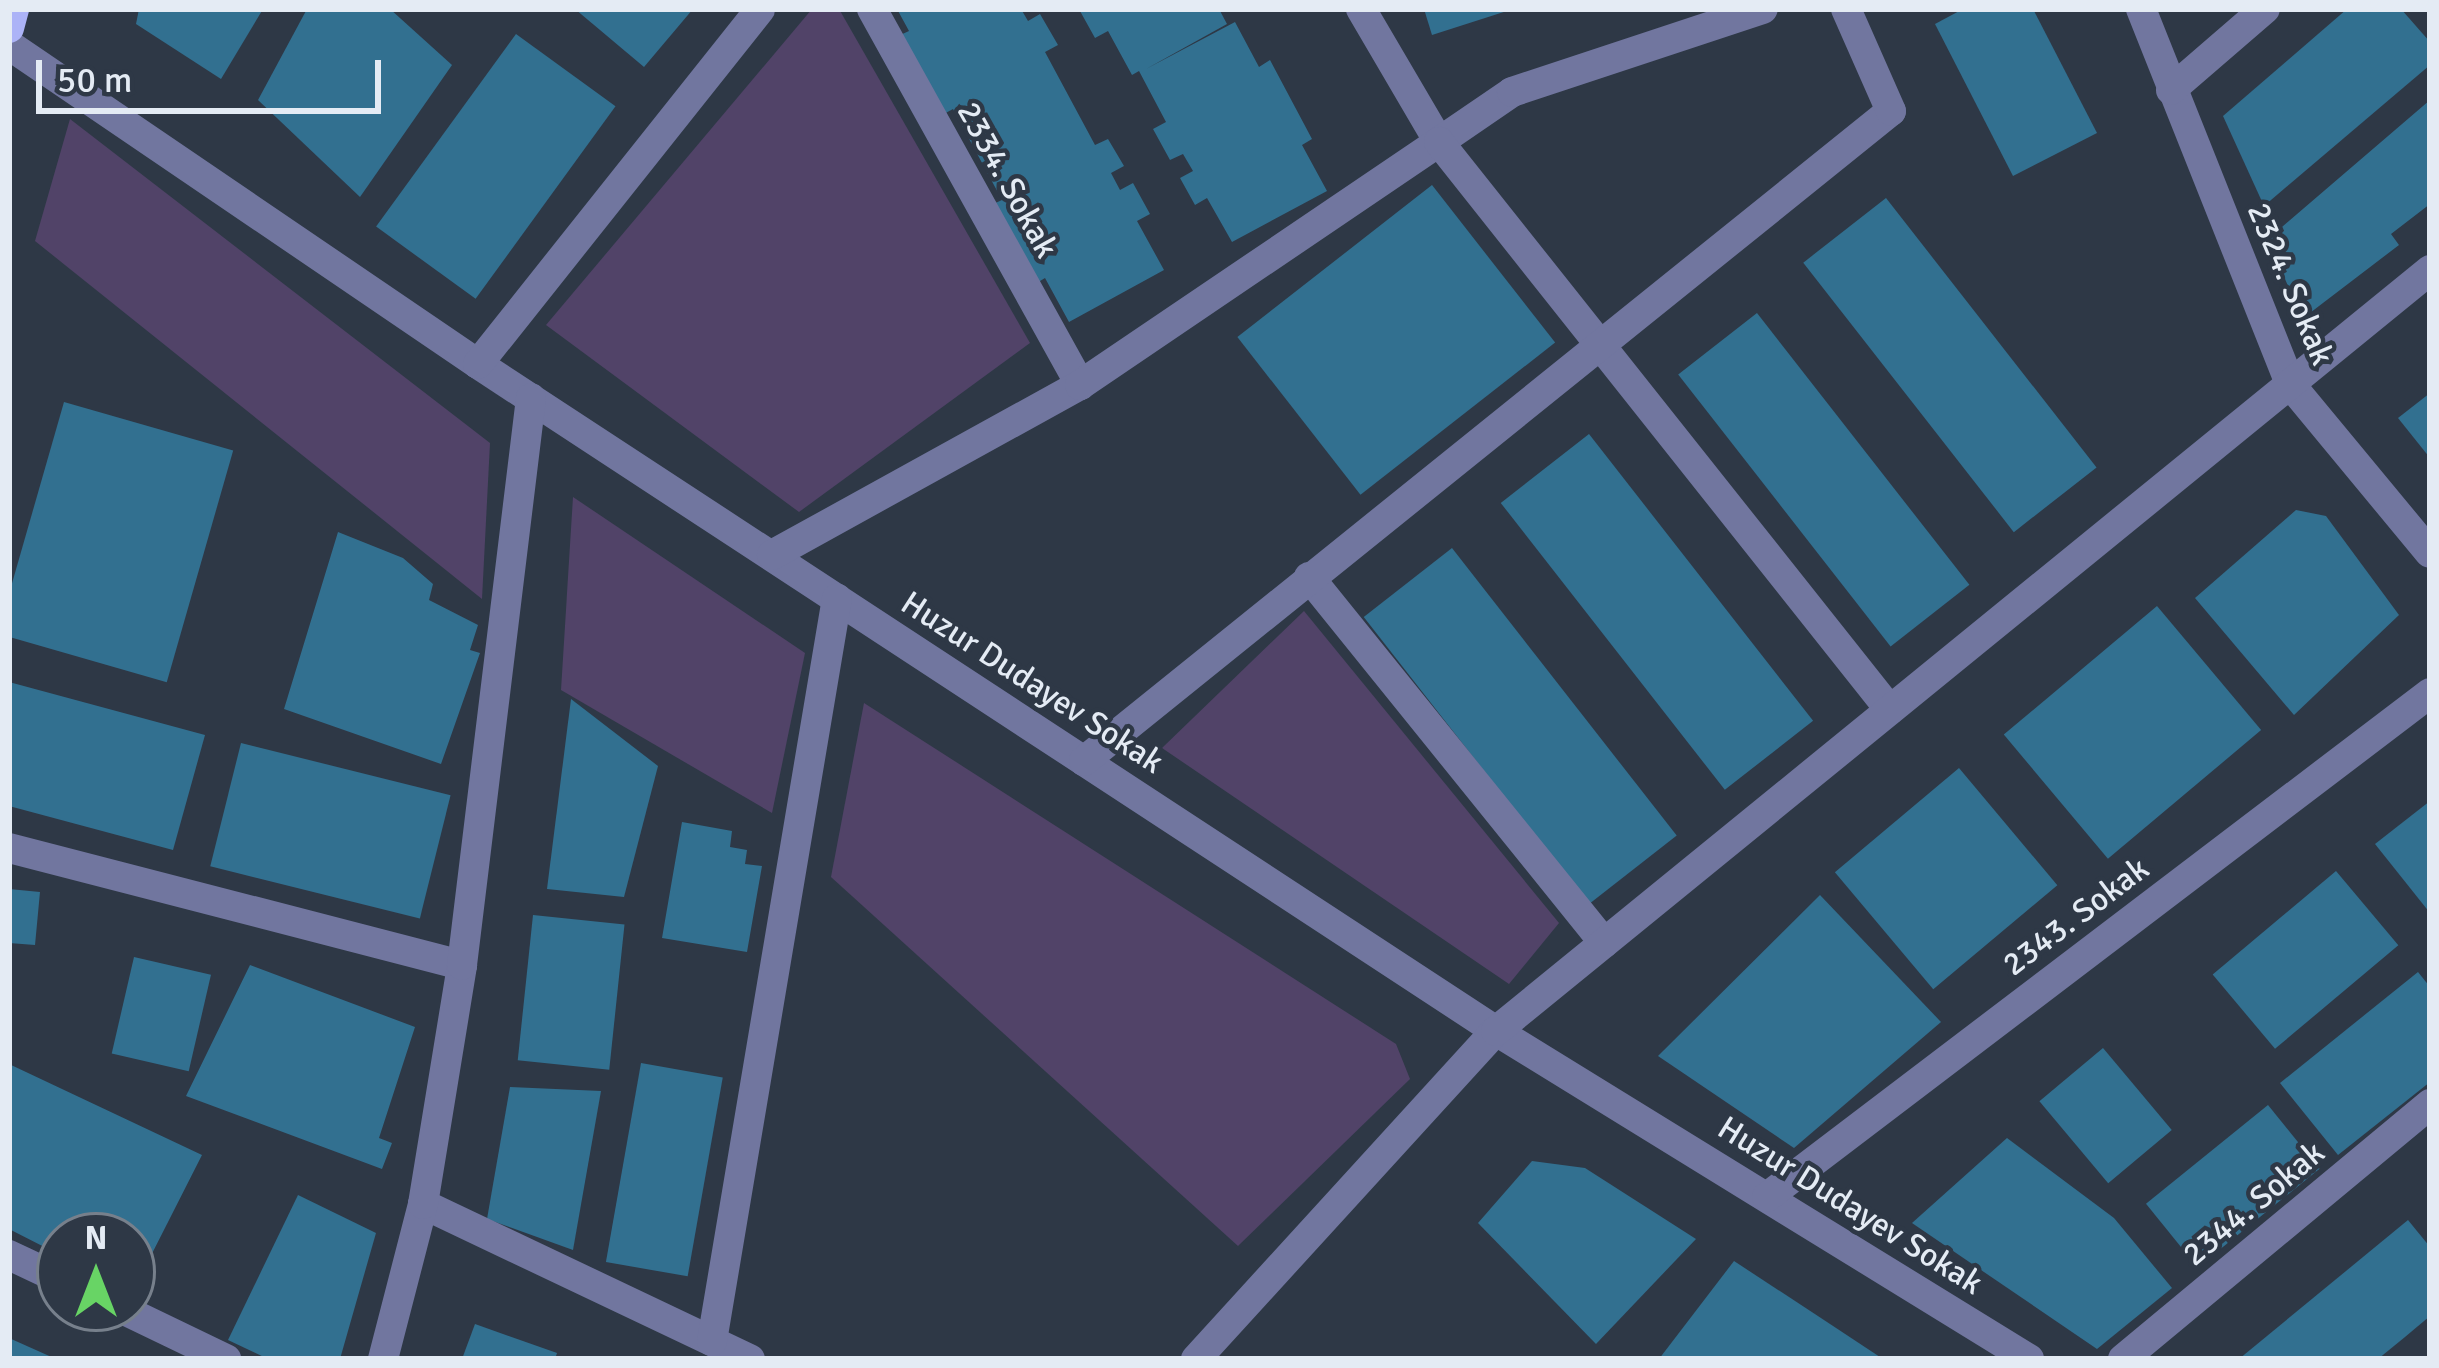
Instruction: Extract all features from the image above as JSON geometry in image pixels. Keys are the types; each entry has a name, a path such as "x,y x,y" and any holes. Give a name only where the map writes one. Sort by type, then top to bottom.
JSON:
{"main road":[{"path":"9,28 14,9"}],"street":[{"path":"478,364 760,9"},
{"name":"2334. Sokak","path":"872,9 1080,385"},
{"path":"1361,9 1439,142 1890,710"},
{"path":"772,555 1080,385 1512,92 1763,9"},
{"path":"1084,761 1598,342 1891,111 1846,9"},
{"name":"2324. Sokak","path":"2141,9 2290,384 2430,553"},
{"path":"2171,89 2265,9"},
{"name":"Huzur Dudayev Sokak","path":"9,45 478,364 1496,1031 2030,1359"},
{"path":"1196,1359 1496,1031 2430,269"},
{"path":"382,1359 423,1204 463,964 532,398"},
{"path":"1309,577 1604,943"},
{"path":"712,1341 837,598"},
{"name":"2343. Sokak","path":"1767,1198 2430,693"},
{"path":"9,848 463,964"},
{"name":"2344. Sokak","path":"2123,1359 2430,1104"},
{"path":"423,1204 749,1359"},
{"path":"9,1255 36,1268"},
{"path":"156,1326 226,1359"}],"shaded area":[{"path":"812,9 839,9 1030,343 799,512 546,325"},
{"path":"70,119 490,443 482,599 35,241"},
{"path":"573,497 805,653 772,813 561,690"},
{"path":"1304,611 1559,923 1509,984 1162,748"},
{"path":"864,703 1396,1044 1410,1079 1238,1246 831,877"}],"building":[{"path":"139,9 263,9 221,79 136,24"},
{"path":"307,9 390,9 452,65 360,197 258,100"},
{"path":"575,9 693,9 644,67"},
{"path":"897,9 1021,9 1028,21 1040,14 1058,45 1045,52 1095,145 1108,139 1124,166 1111,173 1120,190 1133,183 1150,214 1137,221 1164,270 1069,322 1045,278 1035,284 991,205 1002,200 953,109 942,115 898,36 909,31"},
{"path":"1219,9 1227,24 1146,69 1235,22 1259,67 1270,60 1312,139 1302,145 1327,191 1232,242 1207,198 1195,205 1180,178 1193,171 1183,154 1170,160 1153,129 1166,122 1139,71 1132,75 1108,31 1095,38 1080,11"},
{"path":"1424,9 1510,9 1510,10 1432,35"},
{"path":"1963,9 2033,9 2097,133 2013,176 1935,24"},
{"path":"2347,9 2401,9 2430,42 2430,65 2264,206 2223,116"},
{"path":"516,34 616,106 476,299 376,227"},
{"path":"2430,100 2430,204 2391,234 2399,245 2302,319 2268,239"},
{"path":"1432,185 1555,343 1360,495 1237,337"},
{"path":"1886,198 2097,467 2014,532 1803,263"},
{"path":"1757,313 1969,585 1891,646 1678,375"},
{"path":"2430,393 2430,458 2398,418"},
{"path":"64,402 233,451 167,682 9,637 9,594"},
{"path":"1589,434 1813,721 1725,790 1501,503"},
{"path":"2296,510 2326,516 2399,615 2294,715 2195,598"},
{"path":"338,532 403,558 433,584 429,600 478,625 470,650 480,653 441,764 284,709"},
{"path":"1452,548 1677,836 1588,905 1364,617"},
{"path":"2157,606 2261,730 2108,859 2004,735"},
{"path":"9,682 205,735 173,850 9,806"},
{"path":"571,699 658,766 624,897 547,889"},
{"path":"241,743 451,795 420,918 210,866"},
{"path":"1959,768 2057,885 1933,989 1835,872"},
{"path":"2430,801 2430,913 2375,844"},
{"path":"682,822 732,831 730,847 747,850 745,864 762,866 747,952 662,938"},
{"path":"2336,871 2398,945 2275,1049 2213,974"},
{"path":"9,889 40,892 35,945 9,943"},
{"path":"1820,895 1941,1022 1794,1148 1658,1056"},
{"path":"533,915 624,925 609,1070 518,1060"},
{"path":"134,957 211,975 189,1071 112,1053"},
{"path":"250,965 415,1027 379,1138 392,1143 382,1169 186,1096"},
{"path":"2418,972 2430,987 2430,1082 2338,1155 2280,1083"},
{"path":"2103,1048 2172,1130 2108,1183 2039,1101"},
{"path":"641,1063 723,1077 688,1276 606,1262"},
{"path":"9,1064 202,1155 156,1246 156,1212 36,1212 36,1243 9,1229"},
{"path":"510,1087 601,1091 573,1250 487,1219"},
{"path":"2268,1105 2320,1169 2198,1268 2146,1204"},
{"path":"2007,1138 2114,1218 2172,1288 2097,1349 1912,1223"},
{"path":"1532,1161 1585,1168 1696,1239 1596,1344 1478,1223"},
{"path":"298,1195 376,1233 340,1359 268,1359 228,1340"},
{"path":"2408,1220 2430,1247 2430,1316 2405,1337 2378,1359 2239,1359"},
{"path":"1734,1261 1827,1322 1883,1359 1659,1359"},
{"path":"475,1324 557,1353 555,1359 462,1359"},
{"path":"9,1338 56,1359 9,1359"}]}
